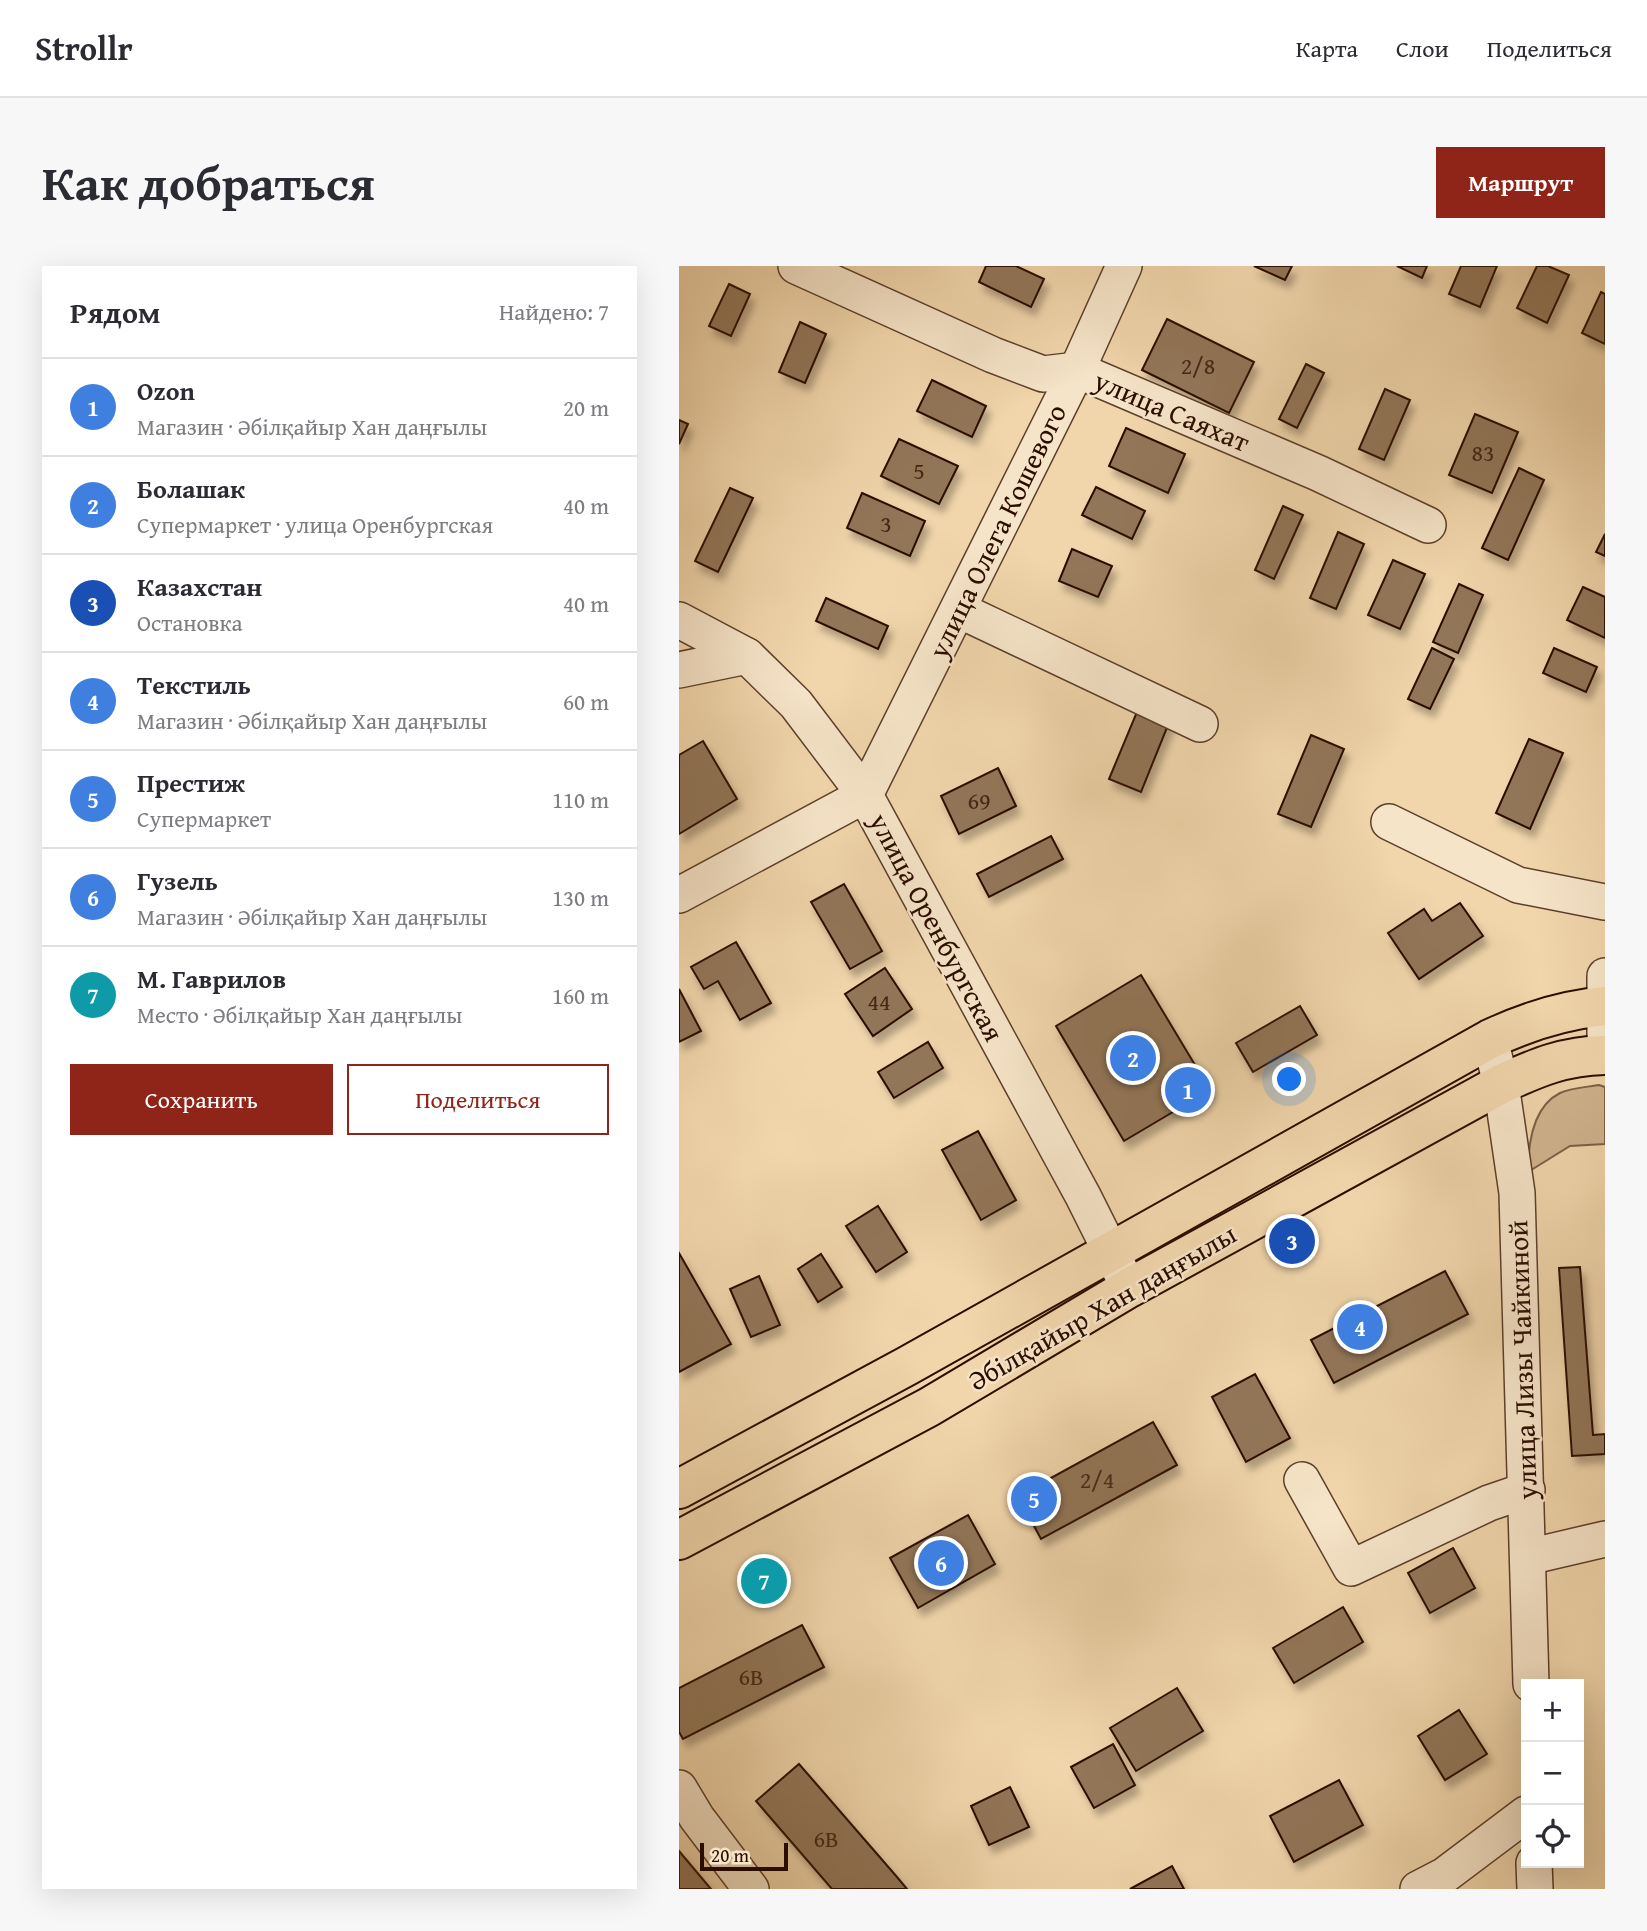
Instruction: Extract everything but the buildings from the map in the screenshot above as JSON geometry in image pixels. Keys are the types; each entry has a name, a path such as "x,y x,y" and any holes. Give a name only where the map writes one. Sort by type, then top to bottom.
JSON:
{"main road":[{"name":"Әбілқайыр Хан даңғылы","path":"679,1489 907,1366 1490,1039 1542,1016 1605,1005"},
{"name":"Әбілқайыр Хан даңғылы","path":"679,1541 929,1407 1129,1288 1501,1084 1565,1059 1605,1055"}],"street":[{"name":"улица Саяхат","path":"796,266 1005,360 1043,374 1077,370 1318,473 1428,525"},
{"name":"улица Олега Кошевого","path":"865,795 1077,370 1124,266"},
{"path":"959,610 1200,724"},
{"name":"улица Оренбургская","path":"679,620 747,656 796,704 865,795 1129,1288"},
{"path":"681,673 747,656"},
{"path":"679,895 865,795"},
{"path":"1389,822 1518,885 1605,902"},
{"name":"улица Лизы Чайкиной","path":"1490,1039 1501,1084 1517,1193 1531,1679"},
{"path":"1302,1480 1351,1568 1489,1503 1527,1490"},
{"path":"1528,1557 1605,1539"},
{"path":"679,1788 697,1818 751,1889"},
{"path":"1418,1889 1445,1875 1521,1818"},
{"path":"1534,1868 1535,1889"}],"shaded area":[{"path":"1599,1085 1605,1087 1605,1144 1570,1146 1528,1172 1531,1138 1543,1107 1560,1093"}],"place":[{"name":"Болашак","path":"1133,1058"},
{"name":"Ozon","path":"1188,1090"},
{"name":"Казахстан","path":"1292,1241"},
{"name":"Текстиль","path":"1360,1327"},
{"name":"Престиж","path":"1034,1499"},
{"name":"Гузель","path":"941,1563"},
{"name":"М. Гаврилов","path":"764,1581"}]}
